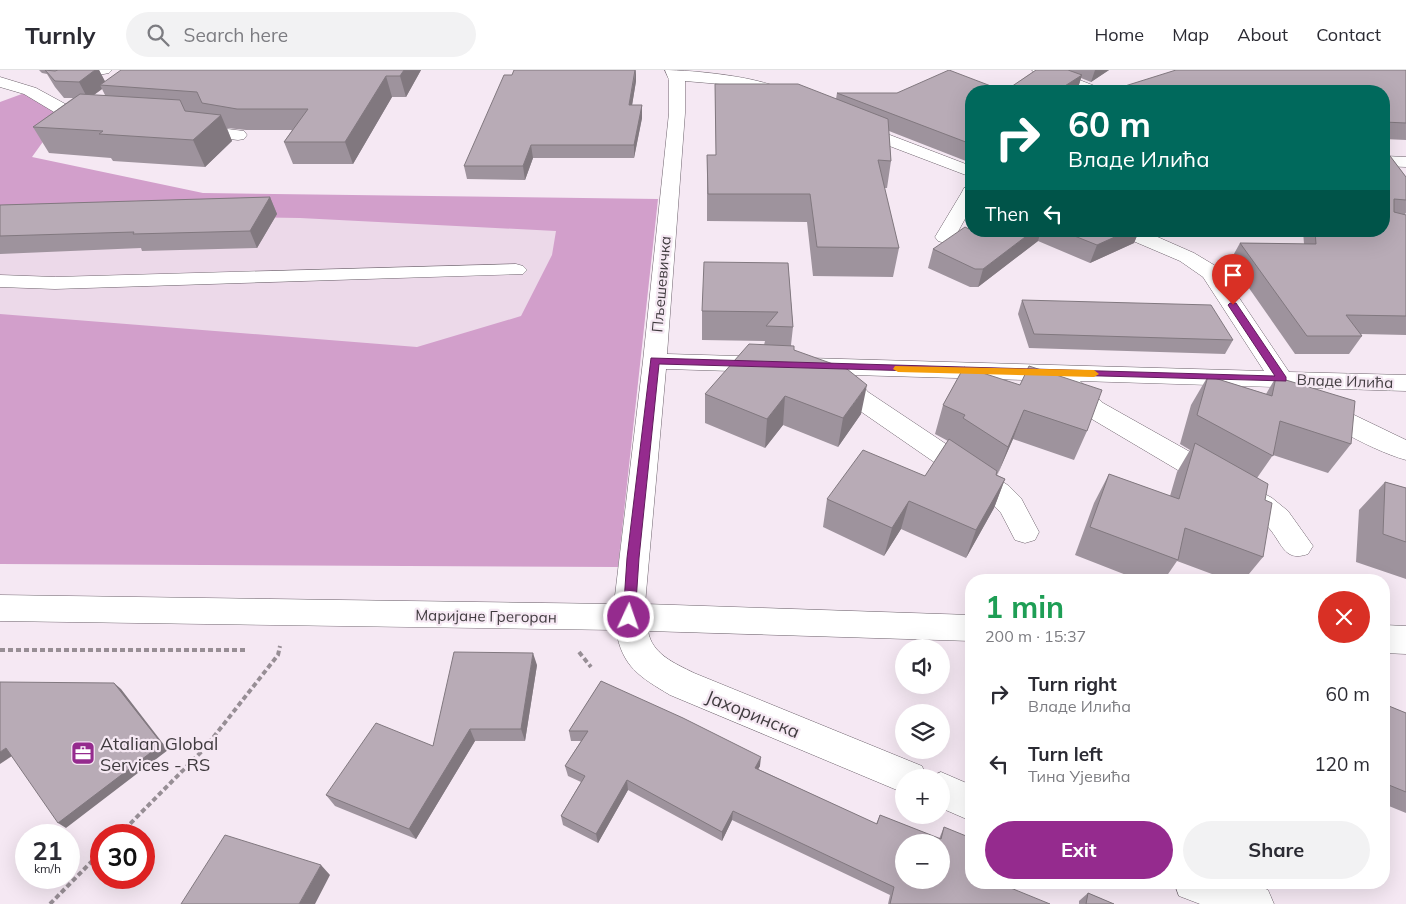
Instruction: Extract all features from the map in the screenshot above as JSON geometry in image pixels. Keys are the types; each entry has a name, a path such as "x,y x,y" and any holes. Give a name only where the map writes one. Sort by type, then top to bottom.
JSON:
{"street":[{"path":"0,81 64,81 85,73 104,70"},
{"path":"1040,70 1079,85"},
{"path":"675,73 737,80 803,105"},
{"name":"Пљешевичка","path":"629,617 633,558 654,361 677,113 675,73"},
{"path":"0,81 30,91 65,111 113,114"},
{"path":"181,118 200,119 203,131 238,135"},
{"path":"838,119 965,170"},
{"path":"1390,161 1406,162"},
{"path":"945,237 965,202"},
{"path":"1140,237 1188,258 1208,270 1282,379 1309,400 1406,451"},
{"path":"0,281 55,283 516,270"},
{"name":"Владе Илића","path":"654,361 838,368 1406,383"},
{"path":"838,368 844,381 859,398 999,493 1012,506 1025,532"},
{"path":"1062,373 1074,392 1094,409 1262,506 1278,520 1298,546"},
{"name":"Маријане Грегоран","path":"0,608 629,617 965,628"},
{"name":"Јахоринска","path":"629,617 635,648 653,668 682,684 895,772"},
{"path":"1390,639 1406,640"},
{"path":"950,794 965,800"},
{"path":"1212,889 1254,904"}],"path":[{"path":"0,650 248,650"},
{"path":"130,824 205,748 278,655"},
{"path":"50,904 90,863"}],"shaded area":[{"path":"30,91 65,111 32,157 203,193 658,199 618,567 0,564 0,314 417,347 521,316 552,255 556,231 300,218 0,213 0,102"},
{"path":"0,199 584,217 447,546 0,534"}],"building":[{"path":"45,70 95,70 79,82 55,81"},
{"path":"121,70 404,70 400,76 386,76 345,142 284,142 308,109 237,109 202,103 197,92 100,85"},
{"path":"514,70 635,70 629,105 642,105 634,145 531,145 523,166 464,166 504,75 512,75"},
{"path":"949,70 988,85 965,85 965,142 837,93 897,93"},
{"path":"1036,70 1068,70 1082,75 1066,85 1014,85"},
{"path":"1176,70 1406,70 1406,123 1390,122 1390,85 1128,85"},
{"path":"715,84 798,84 888,119 891,161 878,160 899,248 817,247 810,194 708,194 707,155 716,155"},
{"path":"80,94 180,100 185,111 221,115 193,140 99,134 103,131 33,127"},
{"path":"1390,156 1406,177 1406,200 1394,199 1394,212 1406,215 1406,316 1346,315 1362,336 1307,336 1240,243 1316,244 1315,237 1390,237"},
{"path":"270,197 250,231 0,236 0,205"},
{"path":"965,227 965,237 1025,237 983,269 975,269 933,249"},
{"path":"1077,237 1115,237 1097,245"},
{"path":"704,262 788,263 793,327 766,326 778,312 702,311"},
{"path":"1022,300 1211,305 1233,340 1034,334"},
{"path":"749,344 794,346 794,350 847,369 867,385 843,418 785,396 767,419 705,394"},
{"path":"1029,366 1102,390 1087,431 1024,410 1008,447 963,418 965,415 943,405 964,367 1020,385"},
{"path":"1208,376 1272,396 1276,377 1355,401 1351,444 1280,421 1273,456 1197,415"},
{"path":"949,439 997,471 996,475 1005,479 976,530 909,501 892,528 827,499 863,450 925,476"},
{"path":"1195,443 1268,484 1265,500 1272,503 1263,557 1185,528 1178,560 1090,527 1109,474 1179,499"},
{"path":"1385,482 1406,488 1406,542 1383,534"},
{"path":"454,652 533,653 521,729 470,729 409,829 326,795 376,723 433,746"},
{"path":"601,681 683,718 761,757 755,768 877,824 880,815 895,821 895,824 903,824 928,834 895,834 895,889 950,889 950,834 942,834 944,827 965,836 965,889 1013,889 1050,904 890,904 894,887 733,811 722,832 627,780 596,834 561,816 585,776 565,766 588,731 569,731"},
{"path":"0,682 114,683 162,744 58,823 6,748 0,752"},
{"path":"1390,706 1406,713 1406,792 1390,785"},
{"path":"225,835 321,865 299,904 181,904"},
{"path":"1088,893 1114,904 1086,904"}],"slow traffic":[{"path":"898,369 1094,374"}],"place":[{"name":"Atalian Global Services - RS","path":"83,753"}],"route":[{"path":"629,617 633,558 654,361 838,368 1282,379 1233,305"}]}
